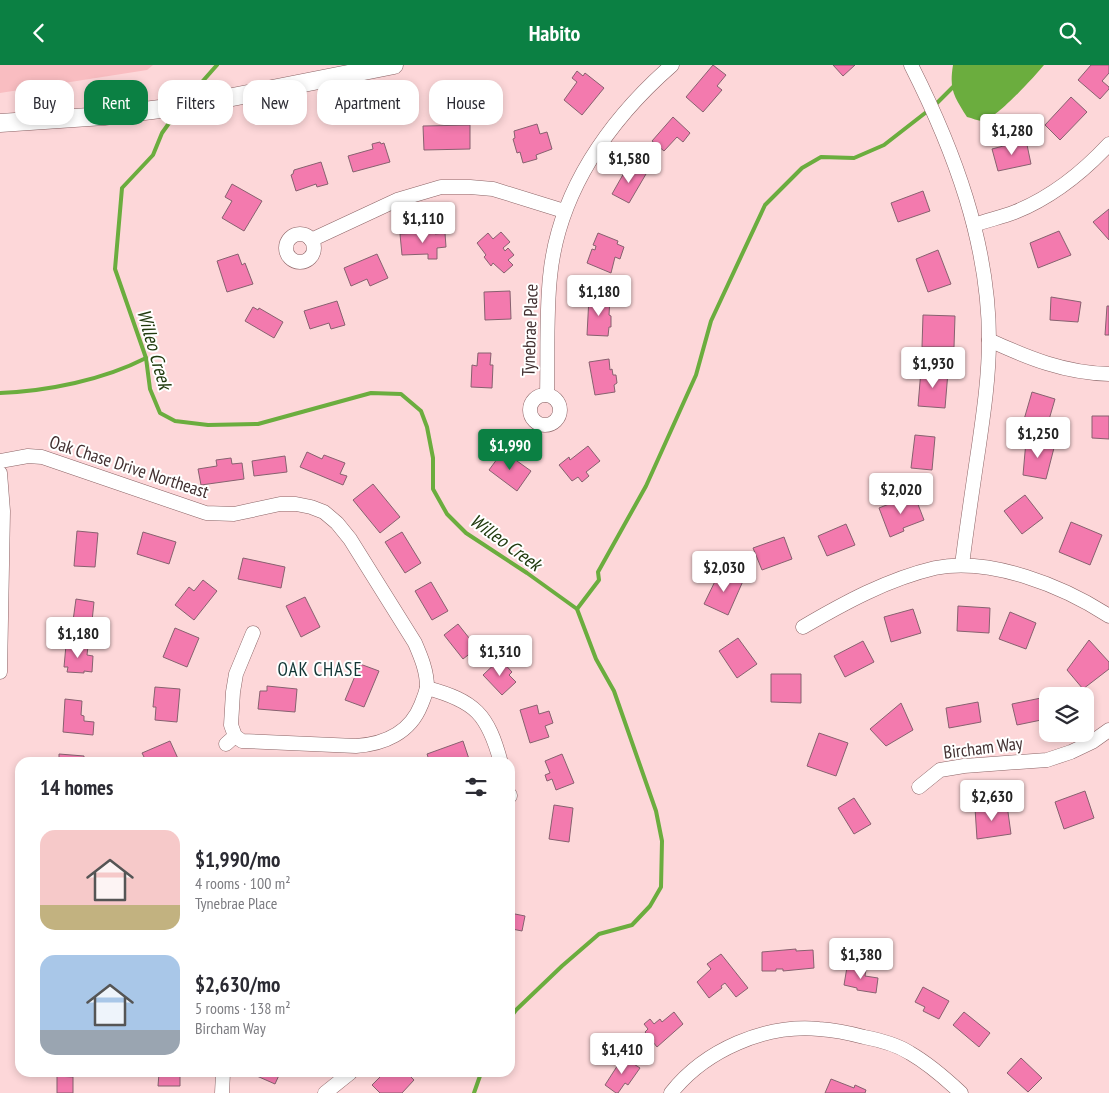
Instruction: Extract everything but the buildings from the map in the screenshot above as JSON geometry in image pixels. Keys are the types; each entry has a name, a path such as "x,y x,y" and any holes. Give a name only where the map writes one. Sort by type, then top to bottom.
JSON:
{"main road":[{"path":"0,123 146,112 192,105 394,65"}],"street":[{"name":"Tynebrae Place","path":"547,395 550,277 564,211 583,172 607,133 631,104 672,65"},
{"path":"911,65 959,174 974,225 986,287 989,339 986,395 962,565"},
{"path":"974,225 1014,212 1048,195 1080,173 1109,144"},
{"path":"311,240 397,199 442,187 493,189 564,211"},
{"path":"989,339 1026,357 1060,368 1096,374 1109,374"},
{"name":"Oak Chase Drive Northeast","path":"0,461 28,456 42,457 206,513 234,514 280,504 296,504 324,512 337,523 350,539 414,643 422,658 427,688"},
{"path":"0,473 2,490 0,672"},
{"path":"803,627 844,603 885,585 935,569 962,565 1011,573 1063,590 1109,616"},
{"path":"253,633 236,674 230,740 356,746 375,744 394,737 404,729 418,711 427,688 450,694 465,701 479,713 492,733 499,757"},
{"name":"Bircham Way","path":"919,787 940,770 964,766 1047,760 1072,752 1092,742 1109,730"},
{"path":"671,1093 690,1073 710,1058 731,1046 754,1037 787,1029 818,1028 888,1042 910,1052 930,1065 961,1093"},
{"path":"222,1077 222,1093"},
{"path":"325,1093 345,1077"}],"shaded area":[{"path":"0,65 153,65 147,70 74,81 15,80 15,91 0,93"},
{"path":"953,65 1044,65 997,113 983,121 979,121 967,117 959,104 952,87"}],"waterway":[{"name":"Willeo Creek","path":"204,80 217,65"},
{"path":"934,106 954,86"},
{"path":"577,609 599,580 598,572 646,486 696,375 711,321 765,205 802,168 821,157 854,158 884,145 929,110"},
{"name":"Willeo Creek","path":"168,125 162,133 153,155 122,188 115,269 146,358 150,389 160,413 175,421 208,425 258,424 371,393 401,394 421,411 427,427 433,458 433,489 447,514 466,533 577,609 596,659 614,691 656,811 662,841 661,887 650,906 632,925 599,934 562,966 515,1011"},
{"path":"0,393 37,390 75,383 112,372 146,358"},
{"name":"Willeo Creek","path":"474,1093 480,1077"}],"district":[{"name":"OAK CHASE","path":"320,669"}]}
